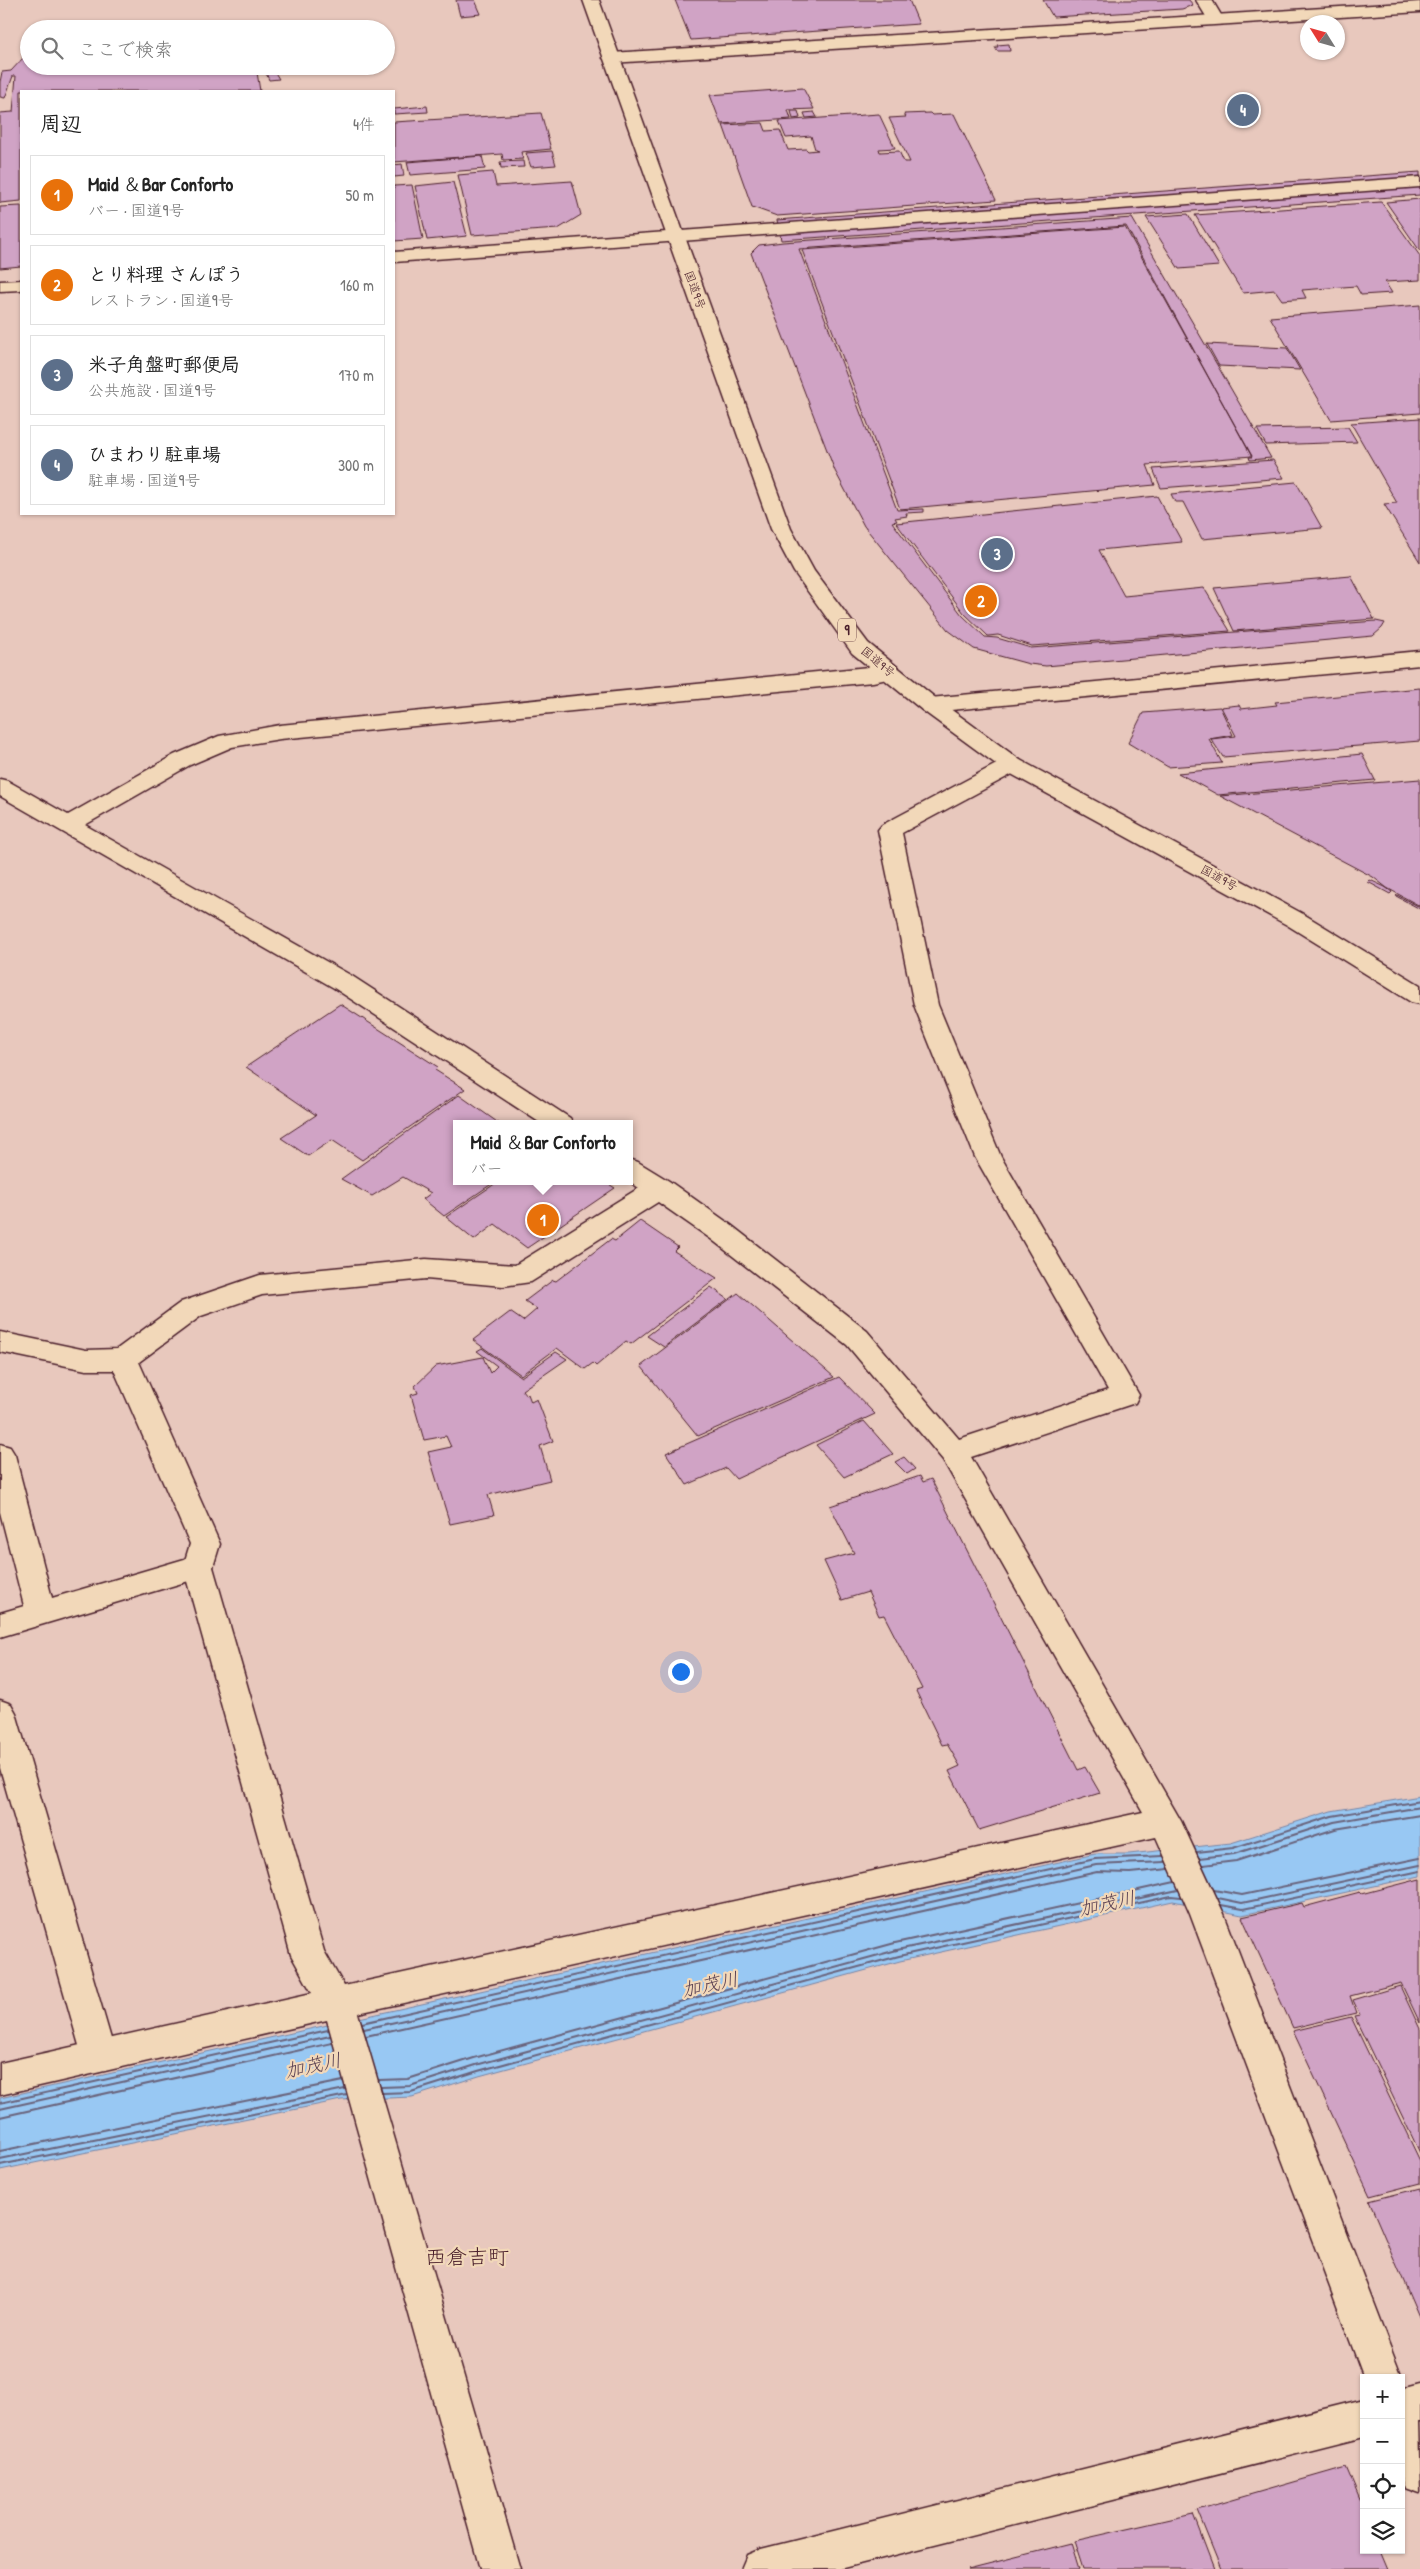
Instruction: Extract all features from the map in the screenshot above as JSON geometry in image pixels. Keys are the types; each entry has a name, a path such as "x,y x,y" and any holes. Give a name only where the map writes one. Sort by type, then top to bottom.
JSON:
{"main road":[{"name":"国道9号","path":"591,0 781,528 804,572 860,648 930,705 1012,765 1296,920 1420,996"},
{"path":"1204,0 1216,20"},
{"path":"611,58 1420,7"},
{"path":"395,257 1420,182"},
{"path":"0,286 20,285"},
{"path":"930,705 1420,658"},
{"path":"68,825 182,760 227,741 280,732 889,672"},
{"path":"953,1452 1125,1395 988,1156 926,1005 890,830 1012,765"},
{"path":"4,792 68,825 343,982 555,1120"},
{"path":"633,1171 721,1232 857,1338 953,1452 1170,1832 1207,1914 1380,2374"},
{"path":"0,1342 86,1360 123,1359 191,1309 260,1285 426,1268 502,1276 521,1275 660,1188"},
{"path":"123,1359 205,1544 198,1566 308,1955 339,2010 373,2120 500,2569"},
{"path":"0,1456 41,1613"},
{"path":"0,1625 198,1566"},
{"path":"0,1713 98,2056"},
{"path":"0,2079 98,2056 339,2010 1170,1832"},
{"path":"1405,2407 1420,2403"},
{"path":"760,2569 1360,2419"},
{"path":"1405,2437 1420,2474"}],"water":[{"name":"加茂川","path":"1420,1796 1420,1876 1242,1915 1173,1901 900,1961 479,2076 412,2097 341,2100 0,2170 0,2098 1095,1854 1129,1854 1231,1843 1331,1811"}],"building":[{"path":"456,0 475,0 481,14 460,16"},
{"path":"675,0 909,0 919,24 691,40"},
{"path":"1043,0 1189,0 1193,5 1182,9 1053,17"},
{"path":"1009,44 1010,51 997,51 995,47 998,47 997,45"},
{"path":"20,61 20,75 257,75 260,90 20,90 20,201 0,203 0,113 13,112 16,76 13,76 5,98 0,97 0,82 2,72 11,71"},
{"path":"267,75 277,75 279,79 269,80"},
{"path":"803,88 814,109 788,110 791,119 721,124 710,95"},
{"path":"427,106 428,112 395,114 395,109"},
{"path":"791,111 798,111 800,118 793,119"},
{"path":"814,112 817,117 806,118 804,113"},
{"path":"541,113 551,149 521,152 523,159 503,160 502,154 395,162 395,122"},
{"path":"930,113 932,115 954,114 996,200 777,216 752,207 723,125 763,123 766,131 780,130 788,150 806,149 808,151 818,150 815,149 811,136 786,138 779,121 879,114 895,148 879,149 880,152 899,151 904,162 910,162 889,118 906,117 904,114"},
{"path":"552,151 556,165 531,167 526,153"},
{"path":"482,156 485,169 410,175 407,162"},
{"path":"523,161 524,167 501,168 500,162"},
{"path":"402,164 404,176 395,177 395,165"},
{"path":"493,172 496,186 572,181 581,215 558,229 472,235 458,175"},
{"path":"1420,172 1420,195 781,240 777,220"},
{"path":"453,182 467,236 427,240 415,186"},
{"path":"412,185 423,239 395,241 395,186"},
{"path":"1420,199 1420,251 1386,202"},
{"path":"1381,202 1420,256 1420,280 1385,282 1392,293 1361,295 1356,286 1302,290 1306,298 1282,300 1275,290 1243,293 1195,215"},
{"path":"20,206 20,266 0,268 0,207"},
{"path":"1188,214 1219,266 1179,269 1146,217"},
{"path":"1132,218 1271,458 1250,460 1249,457 1252,457 1126,226 799,249 897,510 924,509 924,512 906,513 907,516 895,518 897,521 892,522 962,615 985,637 997,638 1031,648 1376,621 1385,623 1373,636 1046,666 1029,664 974,649 948,630 864,526 835,471 751,253 759,245 783,242"},
{"path":"1125,227 1252,456 1147,465 1155,485 900,509 802,250"},
{"path":"1420,305 1420,413 1331,420 1270,317"},
{"path":"1207,344 1287,348 1300,370 1219,366"},
{"path":"1420,418 1420,562 1384,504 1397,503 1351,423"},
{"path":"1348,427 1357,442 1266,445 1257,429"},
{"path":"1273,460 1284,478 1161,488 1153,469"},
{"path":"1296,482 1322,528 1202,539 1183,502 1175,502 1171,494"},
{"path":"1157,496 1182,542 1099,550 1124,596 1204,588 1230,631 1032,646 998,635 988,636 964,613 896,523"},
{"path":"1351,576 1374,619 1234,631 1214,588"},
{"path":"1420,688 1420,741 1223,757 1211,739 1236,736 1221,707 1239,705 1241,709 1277,705 1275,702"},
{"path":"1220,707 1233,735 1209,739 1222,763 1168,767 1128,743 1143,713"},
{"path":"1362,754 1375,780 1218,795 1178,773"},
{"path":"1420,779 1420,906 1387,888 1373,877 1220,796"},
{"path":"1370,880 1392,892 1390,894 1368,882"},
{"path":"1396,896 1420,907 1420,909"},
{"path":"340,1004 438,1067 435,1070 465,1089 362,1160 332,1140 308,1156 281,1138 316,1115 246,1067"},
{"path":"459,1095 494,1120 453,1120 453,1185 490,1185 444,1216 423,1199 431,1193 403,1177 372,1196 341,1179"},
{"path":"493,1185 610,1185 615,1188 527,1248 495,1224 474,1240 446,1217"},
{"path":"640,1221 678,1247 674,1251 717,1278 631,1344 626,1341 596,1366 593,1363 585,1369 557,1348 521,1375 473,1340 510,1312 523,1321 537,1309 525,1301 553,1280 556,1281 611,1239 615,1241"},
{"path":"711,1287 728,1299 664,1347 647,1336"},
{"path":"738,1293 834,1377 698,1436 641,1366"},
{"path":"482,1348 521,1377 556,1352 567,1359 522,1390 526,1395 528,1394 531,1402 537,1399 553,1441 540,1446 550,1480 488,1495 494,1515 450,1524 428,1452 451,1447 446,1436 424,1440 411,1395 418,1393 415,1386 436,1366 483,1357 490,1373 497,1366 477,1351"},
{"path":"839,1377 875,1414 736,1479 726,1468 687,1485 666,1453"},
{"path":"864,1421 893,1454 844,1477 816,1445"},
{"path":"904,1457 915,1469 907,1474 895,1462"},
{"path":"920,1476 923,1482 931,1479 1078,1770 1085,1767 1100,1793 979,1830 949,1771 960,1766 947,1744 942,1745 916,1691 922,1689 884,1615 879,1616 868,1592 842,1600 824,1561 854,1553 830,1506"},
{"path":"1420,1879 1420,2023 1401,1983 1350,1996 1356,2013 1293,2028 1242,1917 1302,1903 1304,1907"},
{"path":"1400,1986 1420,2029 1420,2153 1354,2016 1360,2015 1353,2000"},
{"path":"1351,2017 1420,2161 1420,2183 1370,2196 1293,2031"},
{"path":"1420,2188 1420,2319 1369,2201"},
{"path":"1346,2467 1360,2500 1360,2554 1383,2554 1389,2569 1221,2569 1197,2510"},
{"path":"1193,2514 1214,2569 1083,2569 1074,2541"},
{"path":"1071,2543 1079,2569 968,2569"}],"place":[{"name":"ひまわり駐車場","path":"1243,110"},
{"name":"米子角盤町郵便局","path":"997,554"},
{"name":"とり料理 さんぽう","path":"981,601"},
{"name":"Maid ＆Bar Conforto","path":"543,1220"}],"district":[{"name":"西倉吉町","path":"467,2257"}]}
